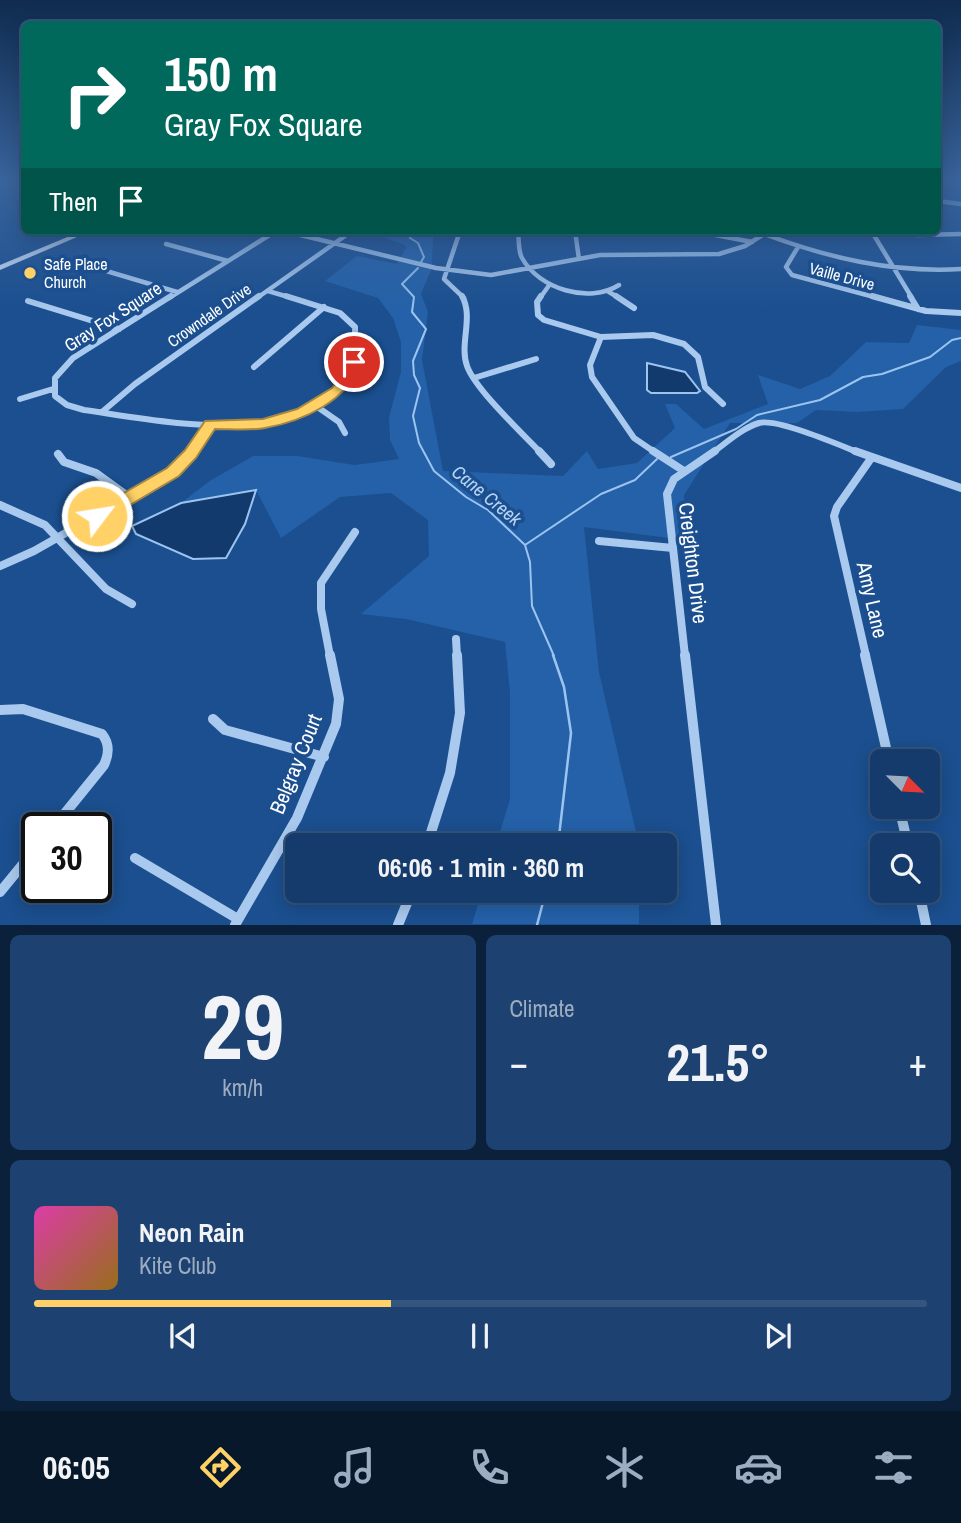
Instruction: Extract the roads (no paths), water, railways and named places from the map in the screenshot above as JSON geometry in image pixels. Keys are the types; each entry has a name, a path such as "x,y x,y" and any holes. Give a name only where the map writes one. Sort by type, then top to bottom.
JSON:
{"street":[{"path":"941,233 961,234"},
{"path":"0,268 78,235"},
{"name":"Gray Fox Square","path":"53,388 55,378 66,364 270,235"},
{"path":"301,235 449,271 491,275 608,255 714,255 752,242 764,235"},
{"name":"Crowndale Drive","path":"102,412 135,384 346,235"},
{"path":"459,235 449,271 444,279 464,298 467,306 466,365 474,378 551,464"},
{"path":"518,235 518,252 550,285 586,293 609,292 619,285"},
{"path":"576,235 579,259"},
{"path":"706,235 707,241"},
{"path":"719,235 752,242"},
{"path":"771,235 798,247 895,270 926,272 961,269"},
{"path":"873,235 918,309 961,313"},
{"path":"166,244 228,261"},
{"name":"Vaille Drive","path":"798,247 786,265 786,270 791,274 918,309"},
{"path":"103,270 177,292"},
{"path":"550,285 537,302 538,315 550,323 601,337 653,335 691,348 698,357 705,387 723,404"},
{"path":"20,399 53,388 56,397 67,405 102,412 210,424 264,423 290,417 316,406 337,391 349,375 356,337 355,327 349,320 324,307 268,291"},
{"path":"609,292 634,308"},
{"path":"29,301 119,329"},
{"path":"254,367 324,307"},
{"path":"601,337 590,365 592,377 602,394 634,438 684,471"},
{"path":"474,378 536,359"},
{"path":"316,406 339,422 345,433"},
{"name":"Creighton Drive","path":"716,925 667,490 671,482 748,427 762,422 781,425 961,488"},
{"path":"0,566 58,538 163,478 181,465 210,424"},
{"path":"58,454 64,462 96,473 129,496"},
{"name":"Amy Lane","path":"872,457 834,516 886,749"},
{"path":"0,505 38,520 58,538 98,584 111,595 132,604"},
{"name":"Belgray Court","path":"237,922 297,818 336,724 339,699 321,609 321,583 355,533"},
{"path":"598,541 673,548"},
{"path":"430,833 450,773 460,713 456,639"},
{"path":"0,709 28,710 102,734 108,742 104,765 66,812"},
{"path":"213,719 225,730 324,757"},
{"path":"135,858 237,922"},
{"path":"0,892 21,866"},
{"path":"398,925 407,903"},
{"path":"921,903 926,925"}],"waterway":[{"name":"Cane Creek","path":"411,235 410,238 418,243 424,257 421,262"},
{"name":"Cane Creek","path":"418,268 402,284 414,297 412,312 426,329 413,361 414,375 420,388 413,416 419,443 434,471 466,497 488,510 525,545"},
{"path":"671,457 736,429 757,415 820,400 863,377 882,374 930,357 952,340 961,338"},
{"path":"525,545 601,494 635,480 657,459"},
{"name":"Cane Creek","path":"525,545 530,562 532,606 554,656"},
{"name":"Cane Creek","path":"553,655 564,687 571,733 559,833"},
{"name":"Cane Creek","path":"537,925 543,903"}],"place":[{"name":"Safe Place Church","path":"30,273"}]}
